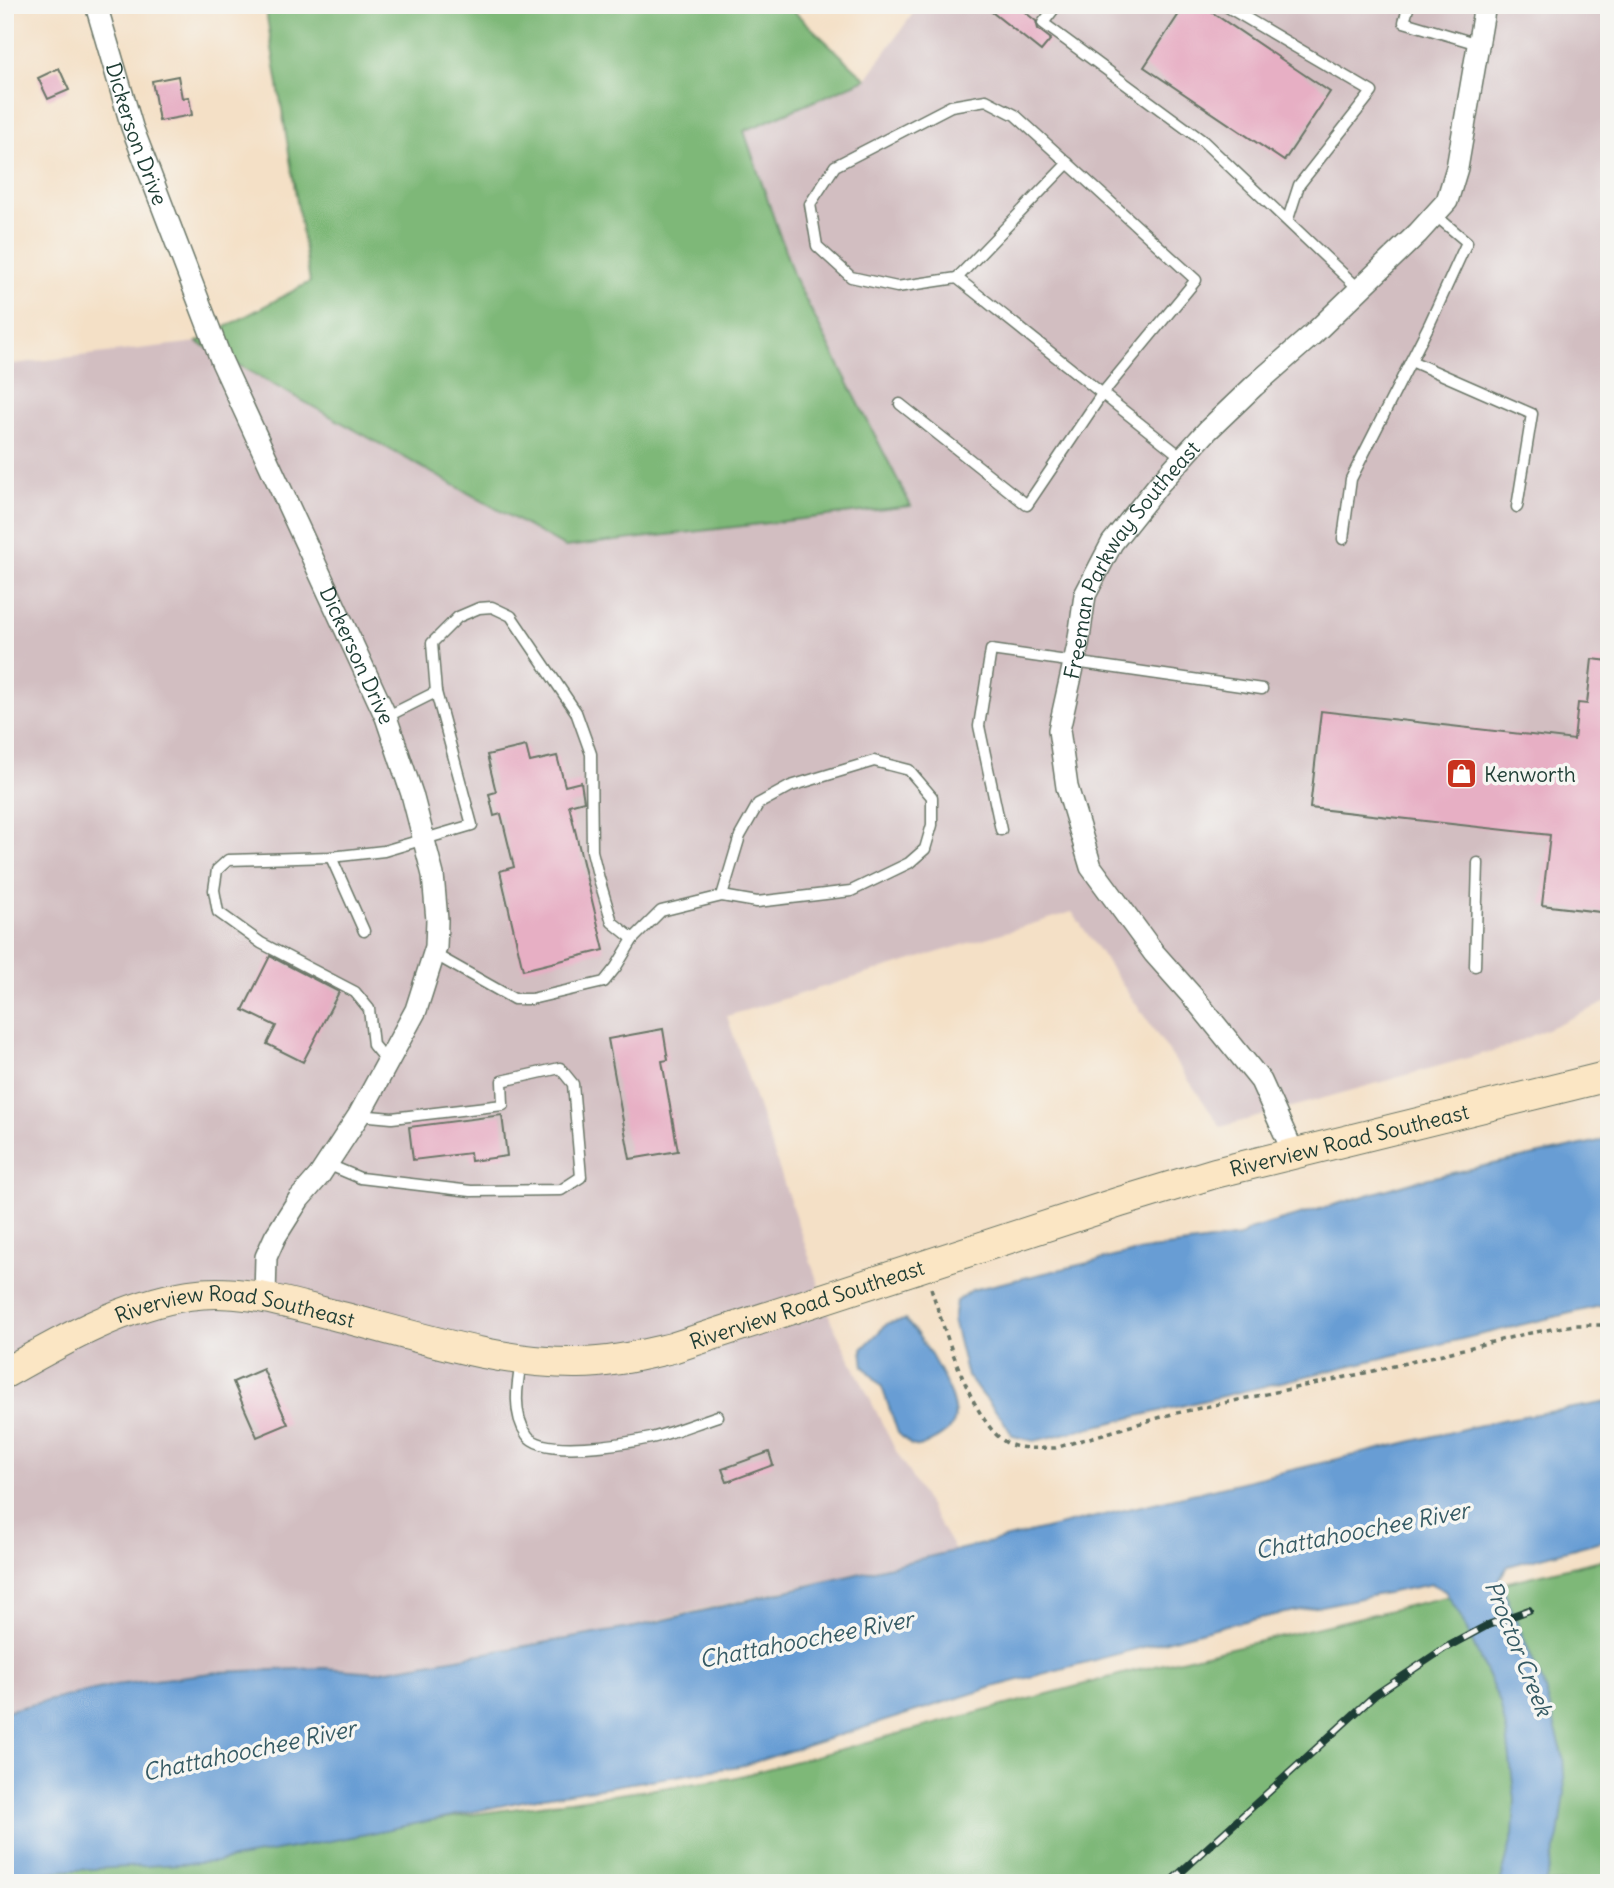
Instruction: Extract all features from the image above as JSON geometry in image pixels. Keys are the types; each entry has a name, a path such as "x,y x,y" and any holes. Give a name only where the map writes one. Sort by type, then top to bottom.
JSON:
{"street":[{"name":"Dickerson Drive","path":"96,5 132,127 222,362 386,716 412,794 433,875 437,920 434,954 416,1010 359,1115 275,1237 267,1257 265,1297"},
{"name":"Freeman Parkway Southeast","path":"1294,1154 1261,1081 1194,997 1154,953 1091,867 1067,787 1059,730 1075,661 1085,595 1112,543 1183,458 1447,201 1457,168 1485,5"},
{"name":"Riverview Road Southeast","path":"5,1373 97,1324 154,1303 191,1295 227,1292 265,1297 449,1344 522,1359 580,1363 627,1359 671,1348 1158,1190 1609,1076"}],"lane":[{"path":"1057,5 1043,23 1203,141 1359,289"},
{"path":"1224,5 1372,92 1299,185 1288,219"},
{"path":"1409,5 1404,22 1478,44"},
{"path":"900,404 1027,505 1102,394 1196,280 1068,163 1015,115 986,100 951,106 835,166 810,204 817,246 851,277 897,287 957,278 1068,163"},
{"path":"1343,538 1351,479 1467,242 1435,215"},
{"path":"957,278 1183,458"},
{"path":"1411,361 1532,414 1517,507"},
{"path":"388,1063 373,1045 369,1009 355,992 261,943 218,912 214,890 217,870 228,860 331,857 384,851 472,825 436,692 432,643 458,617 479,608 492,607 511,616 576,712 591,754 592,851 599,879 612,922 633,939"},
{"path":"1001,830 979,726 991,650 1262,689"},
{"path":"386,716 436,692"},
{"path":"434,954 514,999 531,999 604,982 633,939 661,911 722,895 757,902 851,891 909,863 925,849 932,825 932,797 909,770 874,761 791,786 758,804 740,835 722,895"},
{"path":"331,857 364,931"},
{"path":"1475,966 1478,863"},
{"path":"327,1164 360,1178 471,1191 561,1190 581,1177 572,1084 560,1068 502,1081 503,1105 392,1118 359,1115"},
{"path":"522,1359 516,1389 520,1419 527,1437 542,1445 582,1447 652,1437 718,1416"}],"path":[{"path":"923,1266 957,1366 976,1406 996,1435 1009,1445 1036,1448 1055,1448 1184,1412 1364,1373 1525,1334 1574,1325 1609,1325"}],"shaded area":[{"path":"919,5 1609,5 1609,1001 1507,1047 1221,1127 1072,912 727,1016 831,1321 896,1451 955,1550 676,1615 478,1669 5,1719 5,365 197,342 565,547 911,506 794,277 744,130 866,79"}],"green space":[{"path":"265,5 787,5 866,79 744,131 794,277 911,506 565,547 197,342 310,282"},
{"path":"1609,1558 1609,1883 5,1883 5,1873 297,1839 733,1778 1130,1672"}],"water":[{"path":"1609,1139 1609,1304 1034,1441 1013,1436 967,1376 953,1320 956,1302 972,1290 1143,1250 1240,1237 1249,1230 1415,1181"},
{"path":"905,1320 940,1371 953,1403 955,1417 949,1430 920,1447 911,1445 898,1433 882,1387 864,1366 862,1349 888,1323"},
{"path":"1609,1402 1609,1539 1508,1566 1499,1579 1545,1689 1563,1755 1565,1793 1559,1837 1545,1883 1500,1883 1513,1835 1515,1800 1500,1703 1461,1617 1445,1591 1432,1584 1230,1624 993,1687 745,1765 537,1798 216,1862 58,1871 5,1878 5,1711 115,1685 219,1672 324,1668 376,1672 635,1627 1501,1420"}],"building":[{"path":"983,5 1016,5 1036,21 1038,29 1051,39 1041,51"},
{"path":"1185,5 1201,5 1330,92 1284,161 1144,67"},
{"path":"59,68 69,90 48,99 38,78"},
{"path":"178,76 182,98 189,97 192,115 159,121 152,81"},
{"name":"Kenworth","path":"1592,659 1609,661 1609,913 1542,905 1550,835 1310,808 1321,711 1574,740 1578,703 1587,704"},
{"path":"526,746 530,762 557,756 565,786 581,782 584,801 569,805 604,950 523,970 500,871 514,867 501,814 494,816 489,794 496,792 487,755"},
{"path":"270,956 339,992 303,1062 267,1044 276,1026 243,1010"},
{"path":"663,1029 668,1060 662,1061 678,1151 630,1159 608,1039"},
{"path":"502,1115 507,1156 471,1161 470,1153 413,1160 409,1127"},
{"path":"263,1369 288,1424 257,1437 233,1382"},
{"path":"769,1452 773,1465 727,1482 722,1469"}],"railway":[{"path":"1169,1883 1375,1695 1445,1648 1488,1625 1529,1610"}],"place":[{"name":"Kenworth","path":"1461,774"}],"water label":[{"name":"Chattahoochee River","path":"1362,1530"},
{"name":"Chattahoochee River","path":"806,1639"},
{"name":"Proctor Creek","path":"1519,1648"},
{"name":"Chattahoochee River","path":"249,1750"}]}
